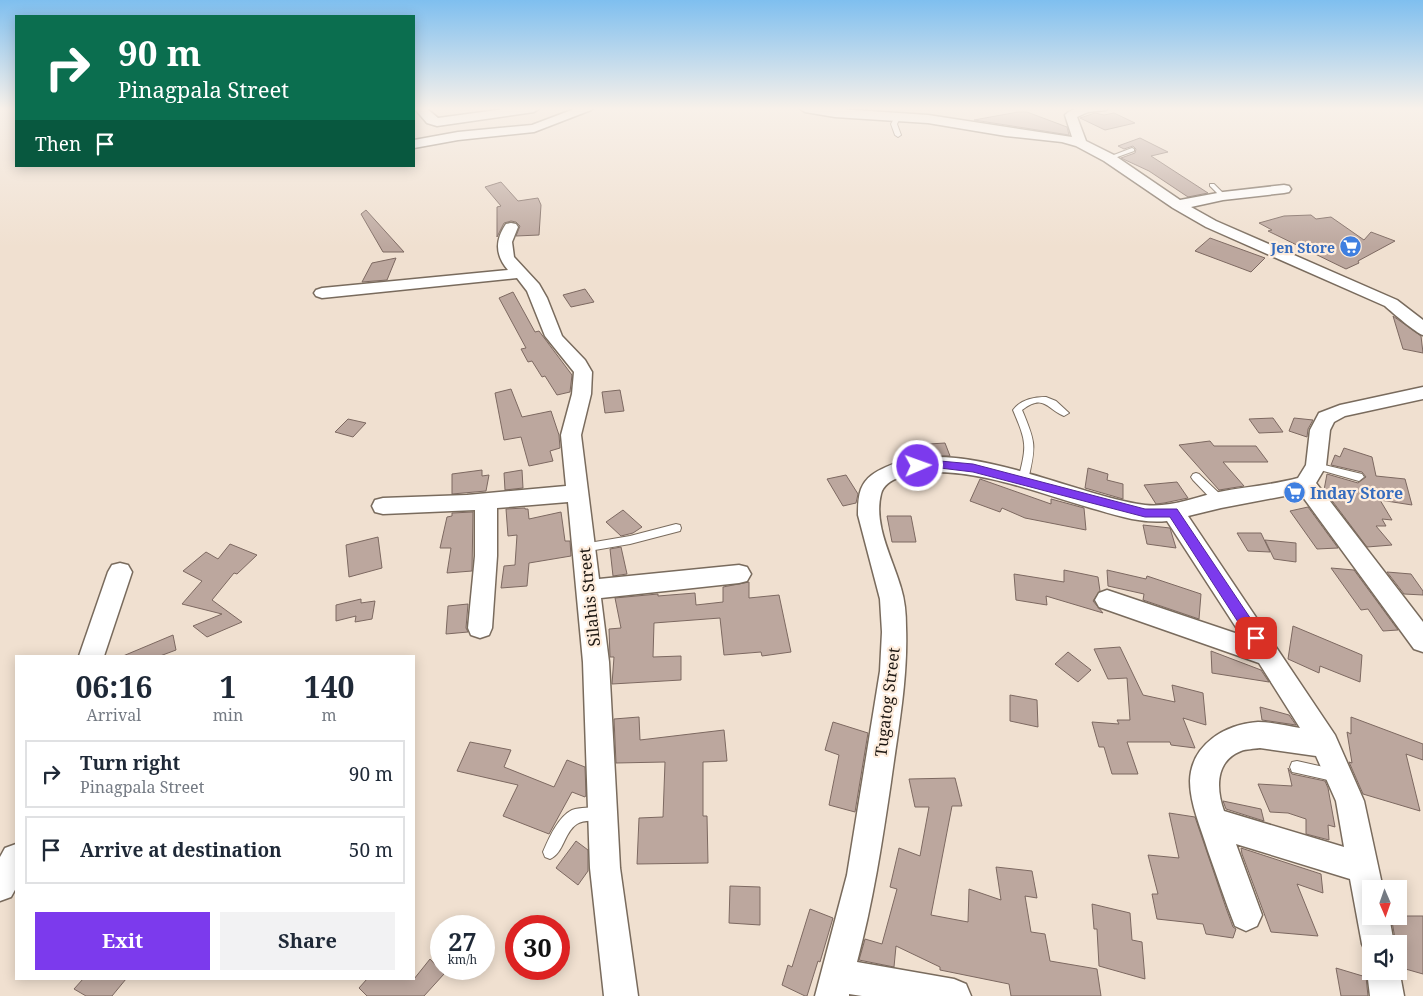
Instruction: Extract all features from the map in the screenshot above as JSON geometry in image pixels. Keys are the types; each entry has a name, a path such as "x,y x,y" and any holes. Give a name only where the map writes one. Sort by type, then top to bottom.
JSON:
{"street":[{"path":"1102,154 1178,205 1227,231 1377,296 1400,308 1423,330"},
{"path":"1178,205 1223,196 1284,189"},
{"name":"Silahis Street","path":"511,227 505,241 505,255 536,291 552,334 582,369 583,391 571,435 596,662 601,814 605,868 620,996"},
{"path":"322,293 521,272"},
{"path":"1400,308 1423,304"},
{"path":"1423,393 1340,411 1326,418 1320,430 1310,475 1423,641"},
{"name":"Tugatog Street","path":"834,986 859,892 890,702 894,664 894,624 890,589 872,534 869,506 870,490 877,481 887,474 918,466 940,464 973,468 1103,503 1145,513 1159,514 1219,500 1285,490 1310,475"},
{"path":"383,506 486,502 578,493"},
{"path":"480,628 486,556 486,502"},
{"path":"1173,512 1325,744 1350,801 1366,880"},
{"path":"91,655 120,572"},
{"path":"588,590 739,574"},
{"path":"1107,600 1266,654"},
{"path":"1246,915 1208,807 1204,780 1208,763 1221,747 1238,738 1260,735 1325,744"},
{"path":"1214,823 1364,868"},
{"path":"0,886 15,861"},
{"path":"1384,980 1387,996"},
{"path":"834,986 954,996"}],"lane":[{"path":"1109,158 1119,154"},
{"path":"1212,186 1223,196"},
{"path":"1023,480 1030,451 1028,436 1017,410 1021,405 1047,399 1064,413"},
{"path":"1310,475 1359,477"},
{"path":"1196,477 1219,500"},
{"path":"583,548 615,544 676,528"},
{"path":"1297,767 1340,777"},
{"path":"550,852 565,825 575,816 601,814"}],"building":[{"path":"1131,154 1157,154 1151,156 1208,193 1188,197 1149,171 1121,158"},
{"path":"501,182 518,201 538,198 541,205 539,235 516,236 520,226 516,222 511,221 504,223 497,237 497,207 501,206 485,187"},
{"path":"366,210 404,252 383,252 361,214"},
{"path":"1311,215 1316,219 1331,217 1364,240 1371,232 1395,241 1346,269 1268,231 1272,230 1259,223 1284,216"},
{"path":"1210,238 1265,258 1251,272 1195,251"},
{"path":"396,258 387,280 362,282 372,263"},
{"path":"585,289 594,302 571,307 563,295"},
{"path":"513,292 535,332 539,331 572,375 570,392 557,395 545,376 542,377 532,361 528,362 521,349 526,348 499,298"},
{"path":"1393,316 1421,336 1423,353 1403,349"},
{"path":"511,389 522,417 551,411 559,435 560,448 550,451 553,461 529,466 521,437 504,440 495,393"},
{"path":"620,390 624,411 605,413 602,392"},
{"path":"1273,418 1283,432 1259,433 1249,419"},
{"path":"1294,418 1313,420 1308,429 1307,437 1289,431"},
{"path":"348,419 366,423 353,437 335,432"},
{"path":"1210,441 1214,446 1256,446 1268,462 1223,462 1244,486 1219,490 1179,445"},
{"path":"945,443 950,456 917,456 913,445"},
{"path":"1344,448 1372,457 1376,476 1405,479 1412,505 1380,500 1392,520 1382,519 1386,526 1376,526 1392,545 1367,547 1324,490 1327,474 1358,483 1366,477 1362,472 1331,465 1335,455 1340,457"},
{"path":"1088,468 1108,474 1107,480 1123,484 1123,499 1085,488"},
{"path":"482,470 482,476 489,475 486,491 452,494 452,474"},
{"path":"522,470 523,488 505,490 504,473"},
{"path":"846,475 858,494 856,503 843,506 827,479"},
{"path":"980,479 1051,504 1051,499 1084,508 1086,530 1025,518 1002,508 1000,512 970,501"},
{"path":"1177,482 1188,498 1156,504 1144,485"},
{"path":"1308,507 1338,548 1317,549 1290,511"},
{"path":"506,509 528,509 529,519 561,512 565,541 570,541 571,556 529,563 527,586 501,588 504,566 515,565 517,535 508,536"},
{"path":"623,510 642,527 633,533 621,536 606,522"},
{"path":"473,512 472,571 447,573 451,548 440,548 447,517 452,516 452,513"},
{"path":"887,516 911,516 916,542 892,542"},
{"path":"1143,525 1170,528 1176,548 1147,544"},
{"path":"1237,533 1261,533 1270,552 1248,551"},
{"path":"378,537 382,568 349,577 346,545"},
{"path":"1265,540 1296,543 1296,562 1274,559"},
{"path":"230,544 257,555 237,574 234,573 212,600 242,622 207,637 193,626 222,614 182,604 202,581 183,571 206,552 218,559"},
{"path":"621,547 627,574 613,576 610,549"},
{"path":"1331,568 1354,570 1398,630 1383,631 1368,609 1361,610"},
{"path":"1064,570 1098,577 1100,591 1093,601 1103,613 1046,596 1047,605 1016,600 1014,574 1064,582"},
{"path":"1107,570 1146,579 1147,576 1201,594 1199,619 1143,600 1144,594 1108,586"},
{"path":"1387,572 1411,574 1423,591 1423,595 1404,594"},
{"path":"749,582 749,598 779,595 791,652 762,656 761,652 724,655 720,618 654,623 653,657 681,656 681,680 612,684 614,657 610,657 609,629 621,628 615,598 695,593 696,605 723,602 723,587"},
{"path":"361,599 361,603 375,601 372,619 355,622 356,616 336,621 336,605"},
{"path":"468,604 466,628 468,632 446,634 448,606"},
{"path":"1293,626 1362,655 1360,682 1320,666 1319,673 1288,659"},
{"path":"173,635 176,650 163,655 125,655"},
{"path":"1120,647 1143,695 1175,702 1172,685 1203,693 1206,725 1183,718 1195,748 1171,745 1170,742 1127,742 1138,774 1112,774 1104,747 1099,747 1092,722 1119,724 1117,720 1130,720 1127,678 1108,679 1094,649"},
{"path":"1211,651 1261,670 1269,682 1212,673"},
{"path":"1068,652 1091,670 1078,682 1055,664"},
{"path":"1010,695 1037,700 1038,727 1010,721"},
{"path":"1260,707 1289,715 1296,725 1262,720"},
{"path":"639,717 640,740 724,730 727,761 703,762 703,816 707,816 708,863 637,864 639,818 663,817 665,762 616,763 614,719"},
{"path":"1351,717 1423,744 1423,760 1406,754 1420,811 1363,794 1349,762 1352,763 1347,732 1351,734"},
{"path":"833,722 868,733 855,812 829,805 839,755 825,750"},
{"path":"470,742 511,750 504,767 554,787 567,760 585,767 586,795 585,797 572,792 549,834 503,816 518,785 457,771"},
{"path":"1288,768 1292,774 1325,781 1335,827 1328,825 1329,840 1306,834 1306,819 1288,813 1270,812 1258,784 1292,786"},
{"path":"955,778 962,806 952,806 931,915 968,922 969,889 1001,900 996,867 1032,871 1037,898 1025,896 1031,932 1045,934 1050,961 1097,969 1101,996 1011,996 1009,984 940,970 940,967 896,946 894,967 859,960 865,939 882,944 897,889 890,887 899,848 920,856 929,807 915,807 909,779"},
{"path":"1223,801 1261,809 1264,821 1226,809"},
{"path":"1169,813 1195,817 1226,908 1233,927 1236,929 1233,938 1206,934 1203,924 1157,919 1152,894 1158,894 1148,855 1179,858"},
{"path":"576,841 588,850 588,871 578,885 556,868"},
{"path":"1241,848 1321,874 1323,893 1297,884 1318,936 1271,932"},
{"path":"730,886 760,887 760,925 729,923"},
{"path":"1092,904 1130,913 1132,940 1142,942 1145,979 1099,966 1097,929 1094,929"},
{"path":"810,909 833,918 820,962 818,961 807,996 805,996 782,985 788,965 792,967"},
{"path":"1408,916 1423,916 1423,974 1407,969 1407,935 1394,935 1393,925 1408,925"},
{"path":"430,959 430,980 439,980 424,996 367,996 359,988 366,980 415,980"},
{"path":"1336,968 1362,976 1362,980 1366,980 1368,996 1341,996"},
{"path":"82,980 125,980 112,996 86,996 74,989"}],"place":[{"name":"Jen Store","path":"1351,247"},
{"name":"Inday Store","path":"1294,493"}],"route":[{"path":"918,466 940,464 973,468 1145,513 1173,512 1256,638"}]}
